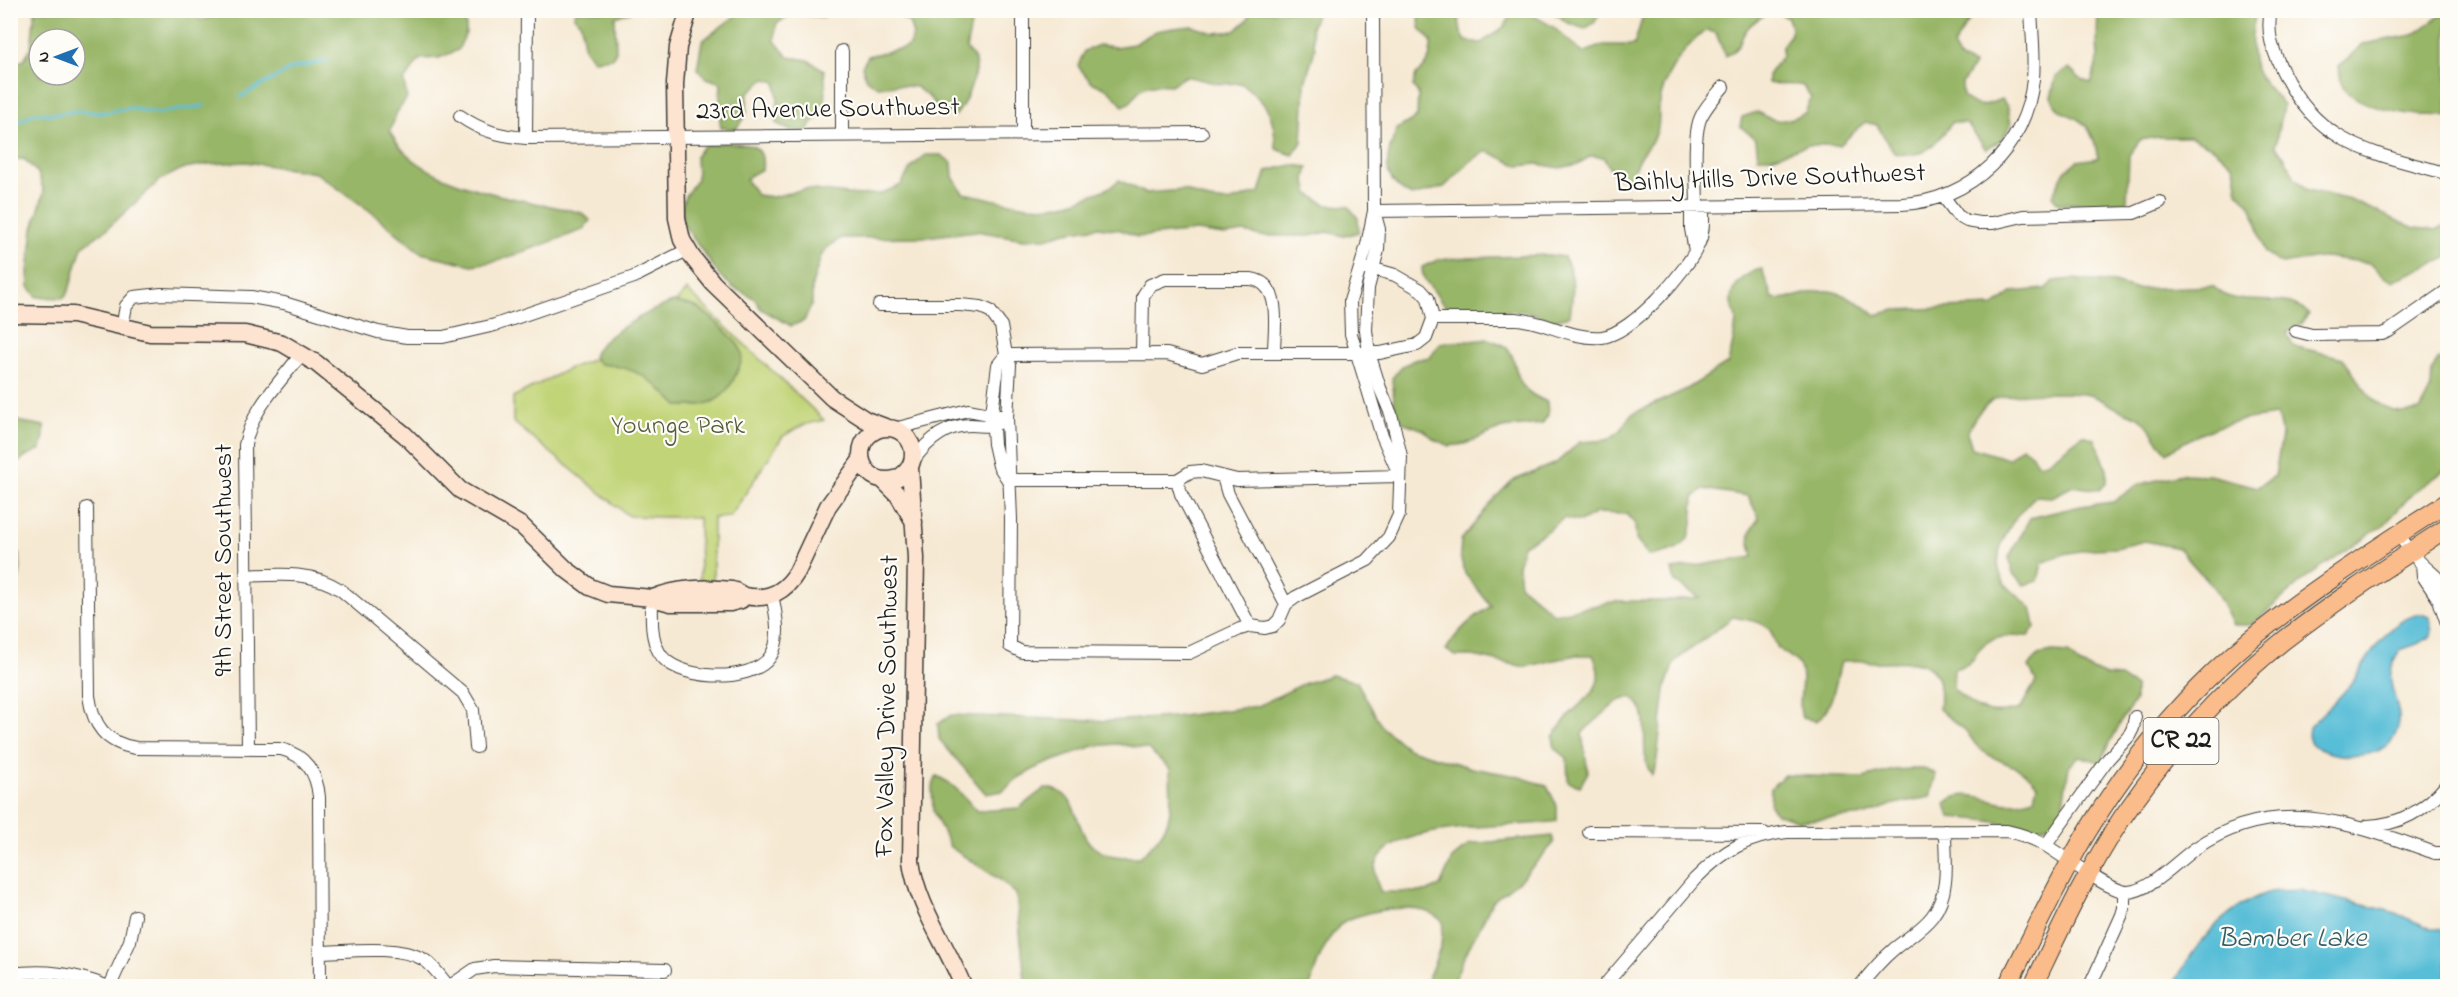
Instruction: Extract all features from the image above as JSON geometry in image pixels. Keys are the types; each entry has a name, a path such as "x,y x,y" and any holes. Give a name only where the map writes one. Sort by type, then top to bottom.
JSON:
{"main road":[{"name":"CR 22","path":"2032,987 2080,868 2120,782 2157,735 2196,690 2276,620 2448,502"},
{"name":"CR 22","path":"2007,987 2080,868 2106,844 2142,790 2183,738 2221,697 2256,664 2307,623 2416,558 2448,527"}],"street":[{"path":"526,138 527,10"},
{"path":"689,10 678,47 675,137 679,232 687,250 713,283 832,398 857,432 861,453 871,475 882,480"},
{"path":"1023,10 1023,133"},
{"path":"1363,353 1351,334 1350,301 1374,211 1373,10"},
{"name":"Baihly Hills Drive Southwest","path":"1374,211 1918,204 1943,196 1976,180 2003,154 2023,119 2030,100 2033,79 2031,10"},
{"path":"2271,10 2269,30 2273,51 2298,99 2323,126 2346,142 2366,151 2448,174"},
{"path":"842,51 842,136"},
{"path":"1433,320 1523,320 1585,337 1602,337 1616,333 1637,320 1674,280 1695,251 1702,233 1697,207 1697,135 1704,111 1723,87"},
{"name":"23rd Avenue Southwest","path":"460,116 486,131 526,138 1202,133"},
{"path":"1943,196 1958,216 1967,221 1979,223 1993,223 2023,216 2134,213 2160,202"},
{"path":"879,304 981,307 990,311 1001,326 1010,365 1007,418 1011,519 1010,646 1022,652 1181,655 1250,626 1265,628 1273,626 1279,620 1286,604 1356,568 1380,550 1399,516 1400,476 1382,434 1363,353 1368,288 1378,250 1379,229 1374,211"},
{"path":"122,328 126,306 134,297 161,294 219,295 251,297 284,303 378,332 418,337 457,335 495,325 634,277 687,250"},
{"path":"1006,355 1167,354 1202,364 1237,353 1363,353 1400,350 1416,345 1426,338 1433,320 1428,298 1421,290 1395,275 1374,269 1360,269"},
{"path":"1142,354 1143,296 1150,285 1165,279 1251,279 1264,283 1270,288 1274,304 1274,352"},
{"path":"2296,332 2312,335 2382,334 2448,290"},
{"path":"10,314 73,315 122,328 158,333 245,334 271,339 302,353 405,435 460,490 522,526 582,583 608,594 652,598 671,603 730,603 741,600 743,596 772,595 792,581 824,513 843,486 871,433 968,410 992,413 1007,418"},
{"name":"9th Street Southwest","path":"248,748 244,465 247,435 253,418 262,404 302,353"},
{"path":"1006,355 998,365 992,413 994,444 999,466 1008,480"},
{"path":"832,398 866,420 891,428 908,437 914,453 911,465"},
{"path":"843,486 899,478 936,434 968,425 993,426 1007,418"},
{"name":"Fox Valley Drive Southwest","path":"911,465 916,558 911,861 913,876 922,899 963,987"},
{"path":"1008,480 1177,480 1190,472 1201,471 1237,480 1400,476"},
{"path":"1223,477 1228,494 1286,604"},
{"name":"Fox Valley Drive Southwest","path":"882,480 897,495 914,523"},
{"path":"1177,480 1181,494 1250,626"},
{"path":"87,508 89,696 97,725 107,737 114,742 136,748 272,748 290,752 305,762 315,777 319,797 320,987"},
{"path":"2399,534 2416,558 2436,574 2441,582 2445,598 2443,609 2448,626"},
{"path":"246,576 307,575 326,581 341,590 463,693 474,710 476,747"},
{"path":"652,598 655,643 665,661 684,672 694,674 737,674 756,669 770,656 777,623 772,595"},
{"path":"2046,845 2108,759 2129,736 2135,717"},
{"path":"1604,987 1695,879 1711,864 1739,844 1771,834 2007,831 2046,845 2080,868 2124,892 2144,888 2210,839 2248,824 2270,819 2299,818 2376,826 2412,815 2433,799 2448,783"},
{"path":"2361,826 2435,853 2448,853"},
{"path":"1860,987 1875,968 1894,950 1930,922 1936,911 1946,882 1945,831"},
{"path":"1589,832 1754,832 1771,834"},
{"path":"2090,987 2122,915 2124,892"},
{"path":"10,974 63,973 82,977 108,987 130,941 135,916"},
{"path":"321,952 408,953 428,963 449,987 475,969 494,966 665,970"}],"green space":[{"path":"35,11 189,11 201,20 239,11 466,11 466,33 458,50 439,58 420,59 404,81 407,98 397,112 390,131 403,151 423,166 447,179 504,196 582,213 590,220 583,230 498,261 472,265 421,253 370,211 316,173 246,162 209,164 184,168 160,180 107,229 82,247 69,290 64,298 37,297 29,287 28,272 33,229 44,192 38,173 24,159 10,160 11,62 23,61 27,54 27,87 87,87 87,27 33,27"},
{"path":"576,11 633,11 615,17 616,51 612,58 593,60 584,47 581,24 574,16"},
{"path":"742,11 832,11 824,17 792,14 776,24 775,41 788,57 808,60 824,70 826,90 824,104 819,116 806,131 789,130 776,123 778,100 776,82 765,79 748,93 746,116 736,129 721,128 719,112 721,83 707,78 697,69 702,41"},
{"path":"865,11 972,11 966,49 974,59 974,74 966,98 955,116 939,110 930,98 916,87 896,85 878,87 866,79 862,66 868,56 908,47 913,35 909,22 894,13"},
{"path":"1250,11 1317,11 1311,28 1315,49 1305,83 1302,142 1293,155 1276,149 1273,126 1268,111 1258,98 1241,83 1220,84 1185,76 1171,85 1156,84 1145,87 1123,106 1109,90 1091,82 1078,66 1084,51 1099,45 1115,47 1134,44 1156,31 1192,26 1214,33 1235,31 1248,19"},
{"path":"1418,11 1458,11 1461,33 1466,41 1481,43 1505,26 1511,12 1527,12 1552,26 1583,53 1603,45 1634,45 1643,16 1641,11 1774,11 1752,24 1730,54 1725,56 1716,33 1706,30 1689,46 1669,74 1661,96 1656,134 1640,156 1630,179 1615,177 1603,157 1591,156 1578,164 1560,168 1537,164 1519,166 1487,151 1472,160 1444,187 1412,196 1394,183 1388,167 1388,159 1397,129 1417,117 1418,93 1413,86 1416,75 1424,68 1430,56 1431,41 1420,28"},
{"path":"1551,11 1601,11 1595,22 1585,29 1568,23"},
{"path":"1775,11 1969,11 1970,19 1953,46 1960,59 1974,65 1962,83 1963,97 1981,106 2001,99 2008,107 2011,125 2001,140 1986,149 1967,124 1953,122 1928,149 1905,155 1894,153 1877,125 1865,122 1840,145 1808,145 1771,157 1758,157 1756,140 1740,126 1742,117 1757,112 1775,120 1792,118 1805,113 1811,98 1803,86 1768,83 1768,75 1782,56 1782,46 1791,34 1788,18"},
{"path":"2098,11 2257,11 2252,37 2254,65 2257,73 2283,106 2275,146 2284,156 2295,178 2308,190 2350,200 2415,228 2436,230 2447,224 2447,258 2392,281 2384,277 2370,263 2326,257 2281,264 2265,252 2252,207 2238,192 2234,166 2215,149 2191,137 2157,137 2140,140 2129,155 2127,202 2059,204 2052,196 2065,171 2077,161 2098,158 2087,127 2060,110 2051,97 2056,77 2069,68 2082,80 2091,83 2098,59"},
{"path":"2447,11 2447,117 2410,114 2377,107 2356,98 2342,85 2339,66 2363,44 2413,35"},
{"path":"722,143 751,145 756,148 762,160 762,169 746,180 757,195 773,197 805,189 857,195 880,194 901,185 910,169 925,155 941,155 952,163 953,177 963,193 1039,207 1069,203 1103,190 1119,180 1145,193 1184,190 1209,200 1228,202 1260,192 1267,171 1292,165 1308,167 1305,179 1309,194 1327,205 1348,206 1358,218 1359,232 1344,236 1328,232 1309,236 1261,236 1244,232 1224,235 1196,231 1137,237 1121,230 1098,227 1046,238 1024,239 976,231 925,237 841,238 827,248 821,256 812,285 812,304 804,321 791,326 761,309 754,298 734,288 720,276 683,224 681,208 685,196 697,179 696,156 703,146"},
{"path":"1550,255 1564,257 1572,278 1570,315 1557,319 1520,311 1468,311 1449,307 1442,303 1427,283 1422,271 1422,267 1440,259"},
{"path":"1762,269 1772,298 1779,299 1815,291 1829,291 1854,300 1875,315 1895,310 1994,306 2013,292 2045,289 2054,281 2072,279 2114,283 2134,289 2213,286 2223,294 2235,298 2286,302 2298,306 2309,314 2301,324 2287,333 2293,346 2343,358 2374,400 2391,410 2406,412 2420,410 2431,388 2432,370 2438,360 2447,357 2447,469 2413,493 2385,524 2308,576 2251,625 2233,625 2214,588 2178,548 2145,541 2116,548 2090,549 2064,554 2042,563 2038,581 2024,585 2013,574 2009,557 2030,518 2081,506 2113,502 2137,485 2182,474 2209,475 2258,487 2275,476 2282,435 2277,415 2233,422 2206,431 2167,453 2139,417 2121,411 2094,396 2055,393 2000,397 1984,407 1967,432 1972,448 2008,459 2022,447 2038,464 2047,462 2083,435 2095,439 2107,469 2107,483 2099,490 2073,486 2052,497 2036,496 2020,513 2005,535 1998,559 1999,571 2007,586 2031,609 2035,628 2028,636 2001,637 1986,643 1972,661 1954,669 1953,688 1969,702 1983,710 1999,713 2020,709 2036,681 2029,667 2038,655 2052,652 2068,653 2079,664 2106,676 2120,677 2135,687 2135,701 2123,718 2100,762 2079,756 2069,767 2062,809 2054,823 2035,829 1951,817 1945,803 1953,798 1969,795 2010,803 2034,798 2037,785 2023,772 1986,754 1965,730 1939,709 1938,681 1928,667 1910,662 1852,660 1841,662 1833,694 1823,715 1817,721 1802,718 1800,705 1802,673 1798,664 1779,649 1771,632 1764,625 1733,617 1674,662 1665,689 1656,767 1652,775 1646,763 1642,710 1631,697 1618,701 1582,734 1588,772 1580,786 1568,782 1567,758 1555,748 1553,737 1570,714 1595,688 1598,674 1593,655 1576,655 1525,667 1473,656 1456,656 1446,650 1466,625 1491,606 1465,574 1460,556 1461,540 1512,481 1556,463 1580,442 1607,440 1620,431 1632,414 1687,389 1728,363 1736,320 1731,295 1741,280","holes":["1703,489 1748,496 1759,518 1750,536 1753,557 1672,569 1675,582 1700,598 1668,601 1617,601 1554,614 1520,585 1518,566 1523,545 1564,518 1580,522 1596,513 1626,514 1635,524 1636,540 1649,556 1675,549 1688,539 1691,532 1694,497"]},
{"name":"Younge Park","path":"687,290 824,420 803,425 783,436 730,517 713,518 713,581 700,581 699,518 629,516 513,422 513,397 570,368 635,344"},
{"path":"673,302 691,305 701,310 729,335 742,353 740,365 731,385 720,398 713,402 697,406 678,406 644,376 625,368 600,364 593,357 604,341 615,333 640,317"},
{"path":"1488,339 1499,343 1510,352 1523,386 1531,394 1547,402 1548,415 1542,424 1502,428 1465,444 1449,446 1434,439 1424,430 1402,422 1395,411 1392,378 1401,367 1414,360 1430,357 1440,343"},
{"path":"11,420 44,426 44,436 41,449 24,457 11,470"},
{"path":"11,538 19,555 20,571 11,604"},
{"path":"1331,675 1357,682 1382,727 1407,748 1472,768 1517,776 1547,786 1557,806 1557,821 1440,831 1410,838 1387,850 1376,867 1381,892 1425,892 1440,886 1452,859 1470,844 1552,836 1554,843 1520,880 1493,901 1462,961 1452,986 1425,986 1441,946 1443,922 1424,911 1402,908 1368,913 1343,922 1326,945 1310,986 1028,986 1025,980 1016,894 999,879 950,847 933,811 932,787 937,776 955,788 978,811 1019,808 1045,788 1057,790 1066,796 1088,841 1095,848 1111,855 1140,857 1160,836 1165,827 1171,797 1170,769 1148,749 1117,744 1093,746 1038,767 1018,778 1003,791 986,794 939,739 938,724 951,715 1107,721 1173,717 1258,706 1303,684"},
{"path":"1925,769 1936,774 1930,797 1894,804 1866,815 1799,821 1776,813 1770,806 1771,788 1784,775 1863,778 1894,770"}],"water":[{"path":"2421,614 2429,617 2432,632 2430,637 2400,650 2393,663 2392,686 2399,717 2398,728 2392,740 2376,752 2353,756 2329,753 2312,744 2308,734 2309,727 2343,693 2376,646 2396,625"},
{"name":"Bamber Lake","path":"2299,890 2393,912 2432,929 2447,929 2447,986 2173,986 2200,943 2211,930 2237,908 2267,893"}],"waterway":[{"path":"240,97 293,68 326,61"},
{"path":"10,126 35,113 55,114 76,111 101,113 130,108 157,113 204,106"}]}
